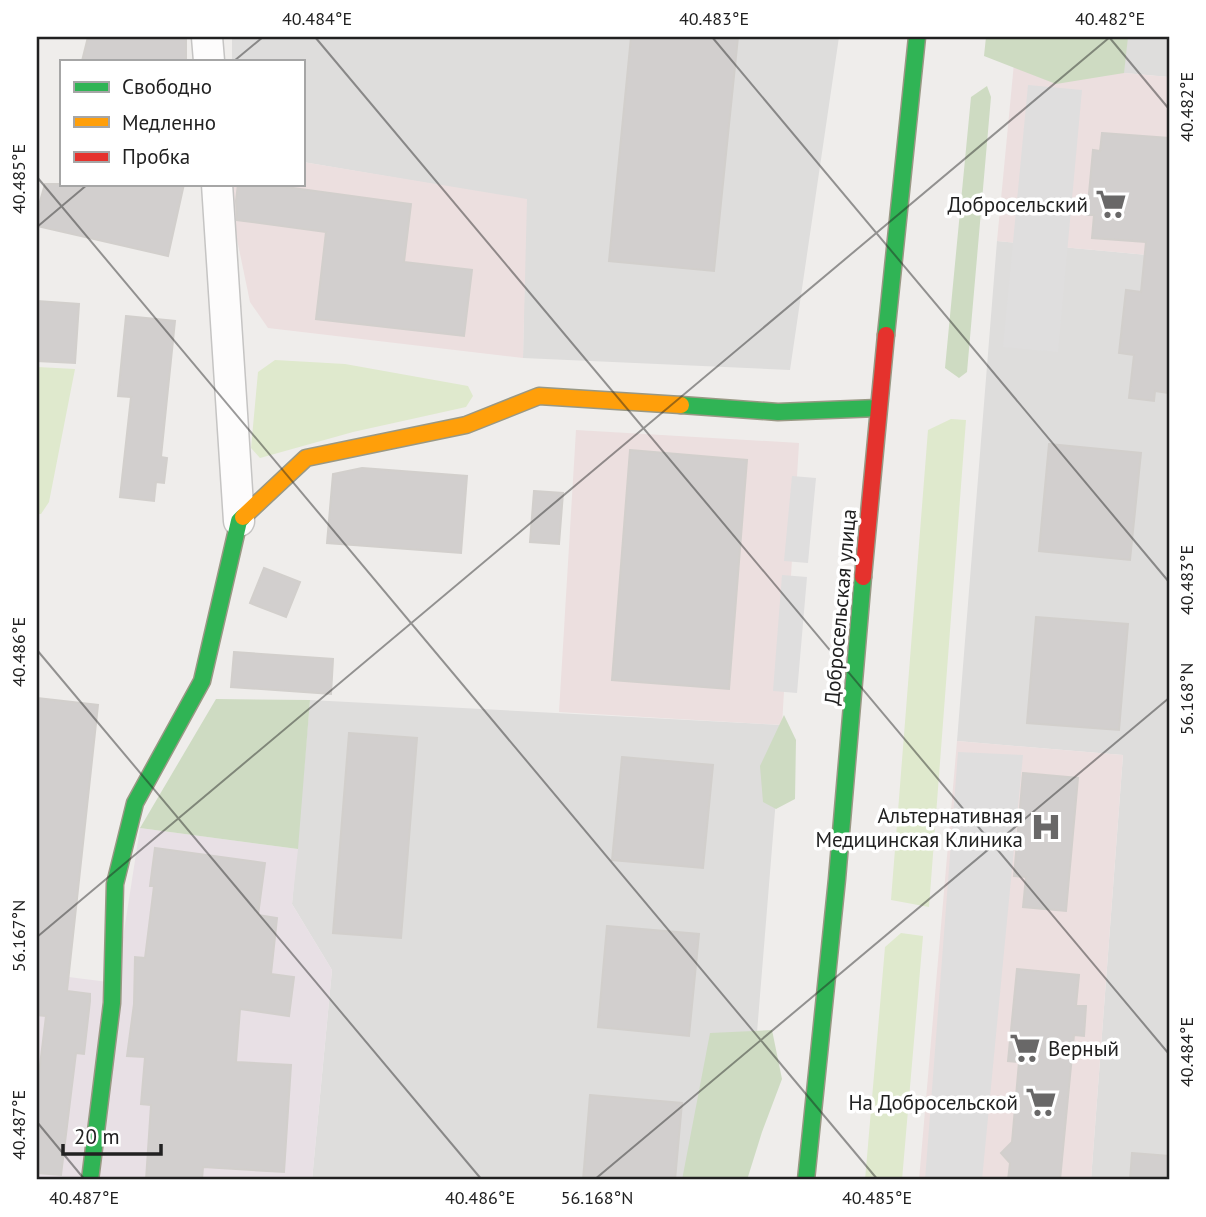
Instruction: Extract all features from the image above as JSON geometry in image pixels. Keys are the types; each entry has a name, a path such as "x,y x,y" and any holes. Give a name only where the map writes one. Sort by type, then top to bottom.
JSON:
{"street":[{"path":"207,37 209,60"},
{"name":"Добросельская улица","path":"806,1180 837,879 878,408 917,37"},
{"path":"90,1180 112,1003 115,884 135,803 202,681 239,521 217,186"},
{"path":"239,521 306,458 466,425 539,396 778,412 878,408"}],"shaded area":[{"path":"232,37 839,37 790,370 523,358 526,200 304,162 304,60 232,60"},
{"path":"1016,37 1169,37 1169,77 1014,63"},
{"path":"1014,63 1169,77 1169,257 997,241"},
{"path":"1028,85 1082,90 1058,352 1003,347"},
{"path":"304,162 527,199 523,358 268,328 250,302 233,220 233,186 304,186"},
{"path":"997,241 1169,257 1169,1180 1091,1180 1123,755 957,741"},
{"path":"576,430 799,443 782,725 559,712"},
{"path":"792,476 816,478 808,563 784,561"},
{"path":"782,575 807,577 797,693 773,691"},
{"path":"310,700 782,725 745,1180 312,1180 332,970 292,904"},
{"path":"957,741 1123,755 1091,1180 919,1180"},
{"path":"958,752 1023,755 982,1180 925,1180"},
{"path":"140,828 298,849 292,904 332,970 312,1180 37,1180 37,973 116,983"}],"green space":[{"path":"986,37 1128,37 1124,73 1056,84 984,56"},
{"path":"987,86 991,97 967,372 959,378 945,368 971,97"},
{"path":"275,360 345,364 468,386 473,396 466,407 353,432 260,458 251,448 258,372"},
{"path":"37,367 75,369 49,502 41,514 37,514"},
{"path":"951,419 966,420 929,907 891,900 928,430"},
{"path":"216,699 310,700 298,849 140,828"},
{"path":"784,715 796,740 795,799 776,809 763,802 760,766"},
{"path":"901,933 923,936 902,1180 865,1180 885,947"},
{"path":"772,1030 782,1079 747,1180 682,1180 710,1033"}],"building":[{"path":"88,37 186,37 186,60 82,60"},
{"path":"631,37 738,37 714,271 609,261"},
{"path":"1102,133 1169,138 1169,393 1155,391 1154,401 1129,398 1134,355 1119,353 1126,290 1141,292 1146,242 1092,238 1094,215 1087,215 1093,150 1100,151"},
{"path":"45,184 184,186 168,256 37,226 37,212"},
{"path":"238,186 279,186 411,204 404,262 472,270 464,336 316,319 326,232 237,220"},
{"path":"37,301 79,304 75,363 37,361"},
{"path":"126,316 175,321 161,457 167,458 164,483 156,482 154,501 120,497 131,397 118,396"},
{"path":"1049,444 1141,453 1130,560 1039,551"},
{"path":"630,450 747,460 729,689 612,680"},
{"path":"362,468 467,476 461,553 327,543 333,474"},
{"path":"534,491 563,493 559,544 530,542"},
{"path":"264,568 300,582 286,617 250,603"},
{"path":"1036,617 1128,624 1119,730 1027,723"},
{"path":"234,652 333,659 331,694 231,687"},
{"path":"37,698 98,705 67,991 90,994 90,1001 84,1054 76,1053 61,1175 37,1173 37,1090 46,1016 37,1015"},
{"path":"349,733 417,738 401,938 333,933"},
{"path":"622,757 713,765 703,868 612,860"},
{"name":"Альтернативная Mедицинская Kлиника","path":"1023,773 1078,778 1066,911 1023,907 1026,877 1014,876"},
{"path":"155,848 265,863 258,915 277,918 271,974 294,977 289,1016 240,1009 236,1062 291,1065 284,1172 203,1167 202,1180 146,1180 151,1105 141,1104 145,1057 127,1056 134,1004 135,957 145,958 154,886 150,886"},
{"path":"607,926 699,934 689,1036 598,1027"},
{"name":"На Добросельской","path":"1017,969 1079,975 1076,1006 1086,1006 1084,1036 1074,1035 1060,1180 1008,1180 1010,1163 1001,1153 1012,1142 1019,1062 1008,1061"},
{"path":"590,1095 682,1103 675,1180 583,1180"},
{"path":"1132,1153 1169,1156 1169,1180 1130,1180"}],"traffic: fast":[{"path":"886,335 917,37"},
{"path":"681,405 778,412 878,408"},
{"path":"90,1180 112,1003 115,884 135,803 202,681 239,521 243,517"},
{"path":"806,1180 837,879 863,577"}],"traffic: slow":[{"path":"243,517 306,458 466,425 539,396 681,405"}],"traffic: jam":[{"path":"863,577 886,335"}],"place":[{"name":"Добросельский","path":"1111,204"},
{"name":"Альтернативная Mедицинская Kлиника","path":"1046,827"},
{"name":"Верный","path":"1025,1048"},
{"name":"На Добросельской","path":"1041,1102"}]}
